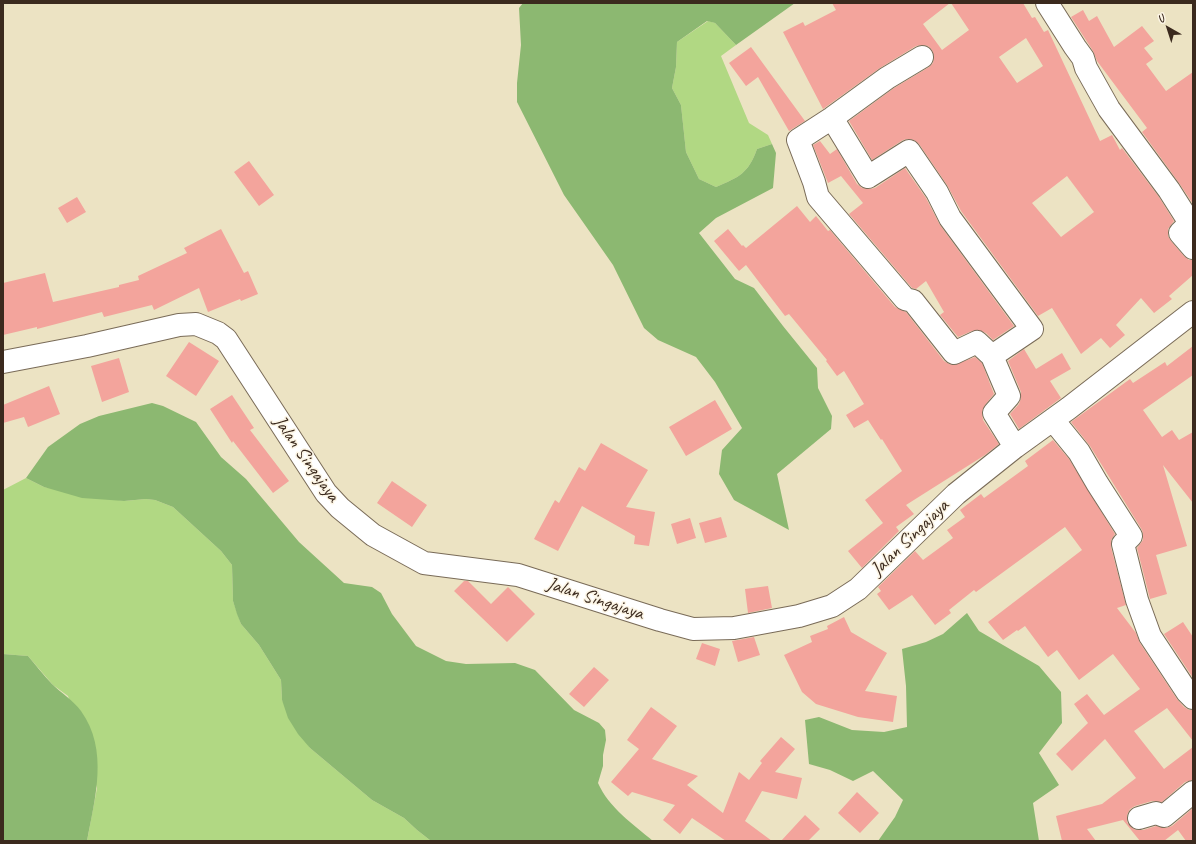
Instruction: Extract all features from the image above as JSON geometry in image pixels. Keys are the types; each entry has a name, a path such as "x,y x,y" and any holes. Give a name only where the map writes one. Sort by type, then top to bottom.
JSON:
{"street":[{"path":"1047,3 1083,58 1086,68 1109,109 1169,190 1190,223 1180,233 1193,248"},
{"path":"922,57 887,78 832,118 798,140 818,197 905,299 913,301 954,353 977,342 992,356 1009,396 994,413 1015,447"},
{"path":"832,118 868,177 909,151 937,192 950,218 1032,329 992,356"},
{"name":"Jalan Singajaya","path":"3,362 87,346 179,324 196,324 218,333 226,339 326,493 340,508 373,535 424,563 518,575 693,629 734,628 799,616 832,606 858,589 956,494 1015,447 1053,420 1193,312"},
{"path":"1053,420 1079,452 1131,536 1123,544 1137,600 1150,636 1187,692 1193,698"},
{"path":"1139,818 1156,813 1164,816 1193,792"}],"green space":[{"path":"523,3 795,3 736,45 715,23 707,21 677,42 676,67 672,88 681,105 686,152 699,179 716,187 742,174 750,164 757,149 772,144 776,153 773,188 716,218 699,233 735,279 754,288 817,368 818,388 832,416 831,429 777,474 789,530 734,500 719,474 722,450 742,428 715,382 696,357 658,340 644,328 613,265 564,195 517,102 517,83 521,45 519,8"},
{"path":"708,21 715,23 736,45 721,56 749,123 768,135 772,144 757,149 750,164 742,174 716,187 699,179 686,152 681,105 672,88 676,67 677,42"},
{"path":"152,403 163,406 196,422 221,457 246,479 299,542 344,583 372,587 381,593 392,614 416,646 446,661 466,664 515,663 535,670 574,710 599,723 605,730 606,740 603,755 603,766 598,783 608,800 615,808 653,841 431,841 404,818 372,800 310,748 298,734 288,718 282,700 281,680 259,645 241,624 233,601 232,565 221,551 173,507 155,500 146,499 124,501 82,498 44,487 26,478 48,447 80,424 99,416"},
{"path":"26,478 44,487 124,501 146,499 155,500 173,507 221,551 232,565 233,601 241,624 259,645 281,680 282,700 310,748 372,800 404,818 431,841 87,841 97,788 68,696 53,685 28,656 3,654 3,490"},
{"path":"967,613 979,631 1039,666 1061,692 1062,723 1039,753 1059,785 1033,803 1039,841 878,841 895,817 903,800 873,771 853,781 830,770 809,764 805,720 819,717 852,730 884,732 907,727 906,686 902,649 926,642 943,634"},
{"path":"3,654 28,656 52,684 78,707 90,726 95,742 98,774 87,841 3,841"}],"building":[{"path":"832,3 950,3 923,24 942,50 969,30 951,3 1023,3 1032,18 1035,17 1044,32 1048,30 1100,141 1112,135 1120,150 1122,148 1159,197 1174,221 1168,229 1168,236 1184,256 1189,260 1193,260 1193,275 1169,296 1172,299 1154,313 1141,298 1116,325 1125,335 1110,348 1101,338 1081,354 1052,308 1038,316 961,211 947,185 919,144 914,140 903,140 872,160 849,121 894,88 929,67 933,63 934,56 932,50 928,46 916,46 880,68 823,109 783,32 803,22 805,26 836,10","holes":["1026,38 1043,66 1017,83 999,57","1067,176 1094,212 1061,237 1032,203"]},
{"path":"1083,10 1089,21 1097,16 1114,47 1142,26 1154,41 1144,48 1153,59 1146,64 1166,91 1193,72 1193,204 1142,132 1147,128 1097,61 1093,51 1071,17"},
{"path":"751,47 805,121 789,131 758,77 746,86 729,63"},
{"path":"820,141 830,154 837,149 857,184 862,188 875,188 905,168 926,198 940,225 1014,326 993,340 986,333 978,330 958,337 940,315 944,312 926,281 916,289 912,288 849,214 863,203 841,176 828,183 813,145"},
{"path":"249,161 274,195 259,206 234,172"},
{"path":"77,197 86,212 67,223 58,208"},
{"path":"797,206 810,222 816,216 828,231 830,230 895,307 906,312 944,361 954,365 975,357 982,363 994,394 985,405 982,412 983,420 999,444 985,455 906,505 914,514 896,527 899,531 862,568 848,551 883,523 865,500 902,471 868,420 854,428 846,415 864,404 844,371 837,376 826,361 827,360 789,314 785,316 746,265 739,271 714,241 728,229 742,246 743,245 746,248"},
{"path":"221,229 244,273 248,271 258,294 241,301 240,299 208,312 199,288 154,310 152,305 104,317 102,312 37,329 37,327 3,335 3,283 45,273 53,302 119,287 119,285 139,280 138,276 187,253 184,248"},
{"path":"189,342 219,361 196,396 166,376"},
{"path":"1193,346 1193,375 1143,410 1162,437 1172,430 1179,440 1193,432 1193,503 1163,465 1187,546 1156,555 1167,594 1150,599 1137,548 1143,540 1142,530 1090,446 1071,422 1130,379 1133,383 1165,362 1167,366"},
{"path":"1024,349 1036,369 1062,353 1071,369 1050,381 1061,398 1019,429 1010,414 1019,404 1021,392 1008,361"},
{"path":"119,358 129,392 102,402 91,366"},
{"path":"49,386 60,414 28,427 24,417 3,423 3,405"},
{"path":"232,395 254,428 250,430 289,481 273,493 233,441 232,443 210,409"},
{"path":"715,400 732,429 686,456 669,427"},
{"path":"1053,440 1069,459 1115,534 1111,540 1111,547 1126,605 1117,608 1136,633 1140,643 1177,699 1184,707 1189,710 1193,710 1193,741 1167,708 1134,731 1164,769 1193,747 1193,780 1185,782 1162,802 1152,801 1130,809 1127,815 1127,822 1136,830 1143,830 1156,826 1166,828 1172,826 1193,808 1193,841 1186,841 1178,830 1164,841 1140,841 1123,820 1087,829 1096,841 1062,841 1056,816 1102,804 1136,778 1105,739 1072,771 1056,754 1088,723 1074,704 1087,694 1104,715 1140,689 1113,654 1079,680 1057,650 1048,657 1025,626 1003,640 988,622 1082,550 1065,527 976,592 974,590 949,610 951,613 935,625 912,595 889,610 877,594 881,591 878,587 915,551 923,560 953,538 947,530 965,517 960,510 981,494 984,498 1028,466 1025,461"},
{"path":"601,443 648,470 626,507 655,512 649,546 634,544 635,536 582,506 558,551 534,539 555,500 559,503 579,467 585,471"},
{"path":"392,481 427,505 412,527 377,503"},
{"path":"721,517 727,537 705,543 699,523"},
{"path":"690,518 696,538 677,544 671,524"},
{"path":"464,581 468,581 491,604 508,587 535,614 507,642 454,591"},
{"path":"768,586 772,608 748,613 745,589"},
{"path":"844,617 851,632 887,653 865,691 897,696 893,722 858,717 816,704 802,692 784,655 812,642 810,636 828,629 827,626"},
{"path":"1183,622 1193,637 1193,678 1164,634"},
{"path":"754,637 760,655 738,662 732,641"},
{"path":"702,643 720,649 715,666 696,659"},
{"path":"594,667 609,680 584,707 569,694"},
{"path":"651,707 677,726 652,759 698,776 687,785 723,813 739,772 749,780 762,763 760,761 781,737 795,749 775,772 802,778 797,799 762,791 745,821 772,841 726,841 692,818 680,834 663,820 675,805 632,792 628,796 611,782 639,749 627,740"},
{"path":"857,792 879,813 860,833 838,813"},
{"path":"805,815 820,829 808,841 781,841"}]}
